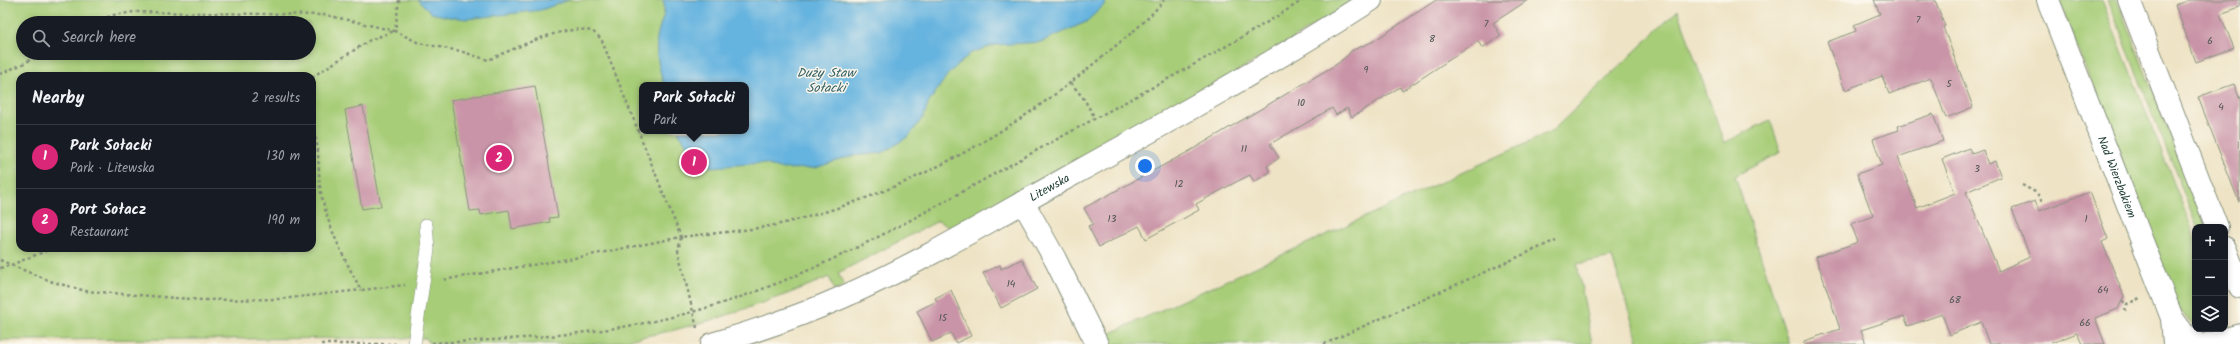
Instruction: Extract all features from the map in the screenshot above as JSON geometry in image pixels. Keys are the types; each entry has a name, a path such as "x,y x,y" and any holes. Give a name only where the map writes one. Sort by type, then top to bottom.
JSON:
{"street":[{"name":"Litewska","path":"705,338 761,329 842,297 924,256 1248,76 1371,0"},
{"name":"Nad Wierzbakiem","path":"2048,0 2172,318 2183,333 2199,344"},
{"path":"2129,0 2216,224"},
{"path":"1023,202 1097,344"},
{"path":"2228,256 2240,287"},
{"path":"2172,318 2174,344"},
{"path":"2207,344 2240,335"}],"lane":[{"path":"414,344 428,249 426,225"}],"path":[{"path":"395,31 400,0"},
{"path":"0,260 53,282 86,290 202,300 282,299 423,283 580,257 681,237 779,224 867,197 962,153 1031,113 1126,36 1164,0"},
{"path":"427,344 558,336 619,328 692,312 799,276 893,230 1303,0"},
{"path":"109,16 134,12 326,15 395,31 419,43 460,51 488,60 555,33 583,29 594,32 602,41 639,133"},
{"path":"316,74 370,40 395,31"},
{"path":"0,74 30,60"},
{"path":"1071,82 1084,99 1095,118"},
{"path":"639,134 681,237 678,251 692,312 705,338"},
{"path":"316,136 321,192 327,217 338,248 361,290"},
{"path":"2022,185 2037,193 2042,202"},
{"path":"1324,344 1556,240"},
{"path":"0,268 42,252"},
{"path":"2125,310 2127,304 2143,297"},
{"path":"2122,301 2127,304"},
{"path":"321,344 403,344"}],"green space":[{"path":"0,0 1356,0 1266,55 954,230 938,221 838,273 844,286 835,291 829,277 790,293 716,319 674,330 608,344 430,344 426,338 0,340"},
{"path":"2059,0 2102,0 2192,229 2192,322 2179,310"},
{"path":"2108,0 2117,0 2205,224 2196,224"},
{"path":"1678,10 1724,143 1770,120 1781,152 1735,176 1789,344 1639,344 1612,257 1577,264 1592,344 1087,344 1551,132"}],"water":[{"path":"418,0 569,0 541,10 467,19 431,13"},
{"name":"Duży Staw Sołacki","path":"663,0 1105,0 1104,5 1086,22 1041,42 995,45 971,53 948,74 929,102 924,116 909,136 882,153 852,156 815,168 783,169 761,163 712,167 695,158 680,134 749,134 749,82 663,82 659,66 657,39 664,13"}],"building":[{"path":"1436,0 1528,0 1493,23 1501,36 1482,48 1478,41 1402,91 1400,87 1352,117 1347,108 1336,115 1332,108 1270,144 1279,158 1267,166 1270,172 1254,182 1250,175 1236,182 1196,204 1199,210 1146,239 1139,226 1099,247 1088,226 1093,224 1084,208 1188,152 1337,64 1351,51 1374,41"},
{"path":"1874,0 1935,0 1945,26 1943,27 1973,107 1946,118 1931,78 1889,94 1882,76 1845,90 1827,42 1856,31 1854,25 1880,14"},
{"path":"2191,0 2240,0 2240,7 2220,14 2234,48 2196,62 2175,5"},
{"path":"2234,84 2240,100 2239,202 2198,97"},
{"path":"535,86 558,217 549,218 550,222 512,229 509,210 481,215 480,210 470,211 451,100"},
{"path":"363,106 381,206 362,209 345,110"},
{"path":"1933,114 1943,141 1898,157 1917,208 1955,193 1942,159 1969,148 1972,154 1983,150 1988,164 1995,161 2001,177 1966,192 1999,271 2030,257 2012,209 2035,201 2039,211 2090,192 2108,239 2102,242 2124,296 2118,309 2095,318 2105,344 2082,344 2077,333 2049,344 1989,344 1981,322 1950,335 1942,314 1908,326 1904,316 1861,330 1866,344 1804,344 1804,341 1840,329 1816,257 1858,242 1851,224 1873,216 1857,174 1882,165 1873,139 1899,130 1898,126"},
{"path":"1022,259 1037,289 1001,308 983,273 1000,265 1001,269"},
{"path":"951,290 971,336 956,343 951,333 932,342 917,311 937,301 935,298"}],"place":[{"name":"Port Sołacz","path":"499,158"},
{"name":"Park Sołacki","path":"694,162"}]}
